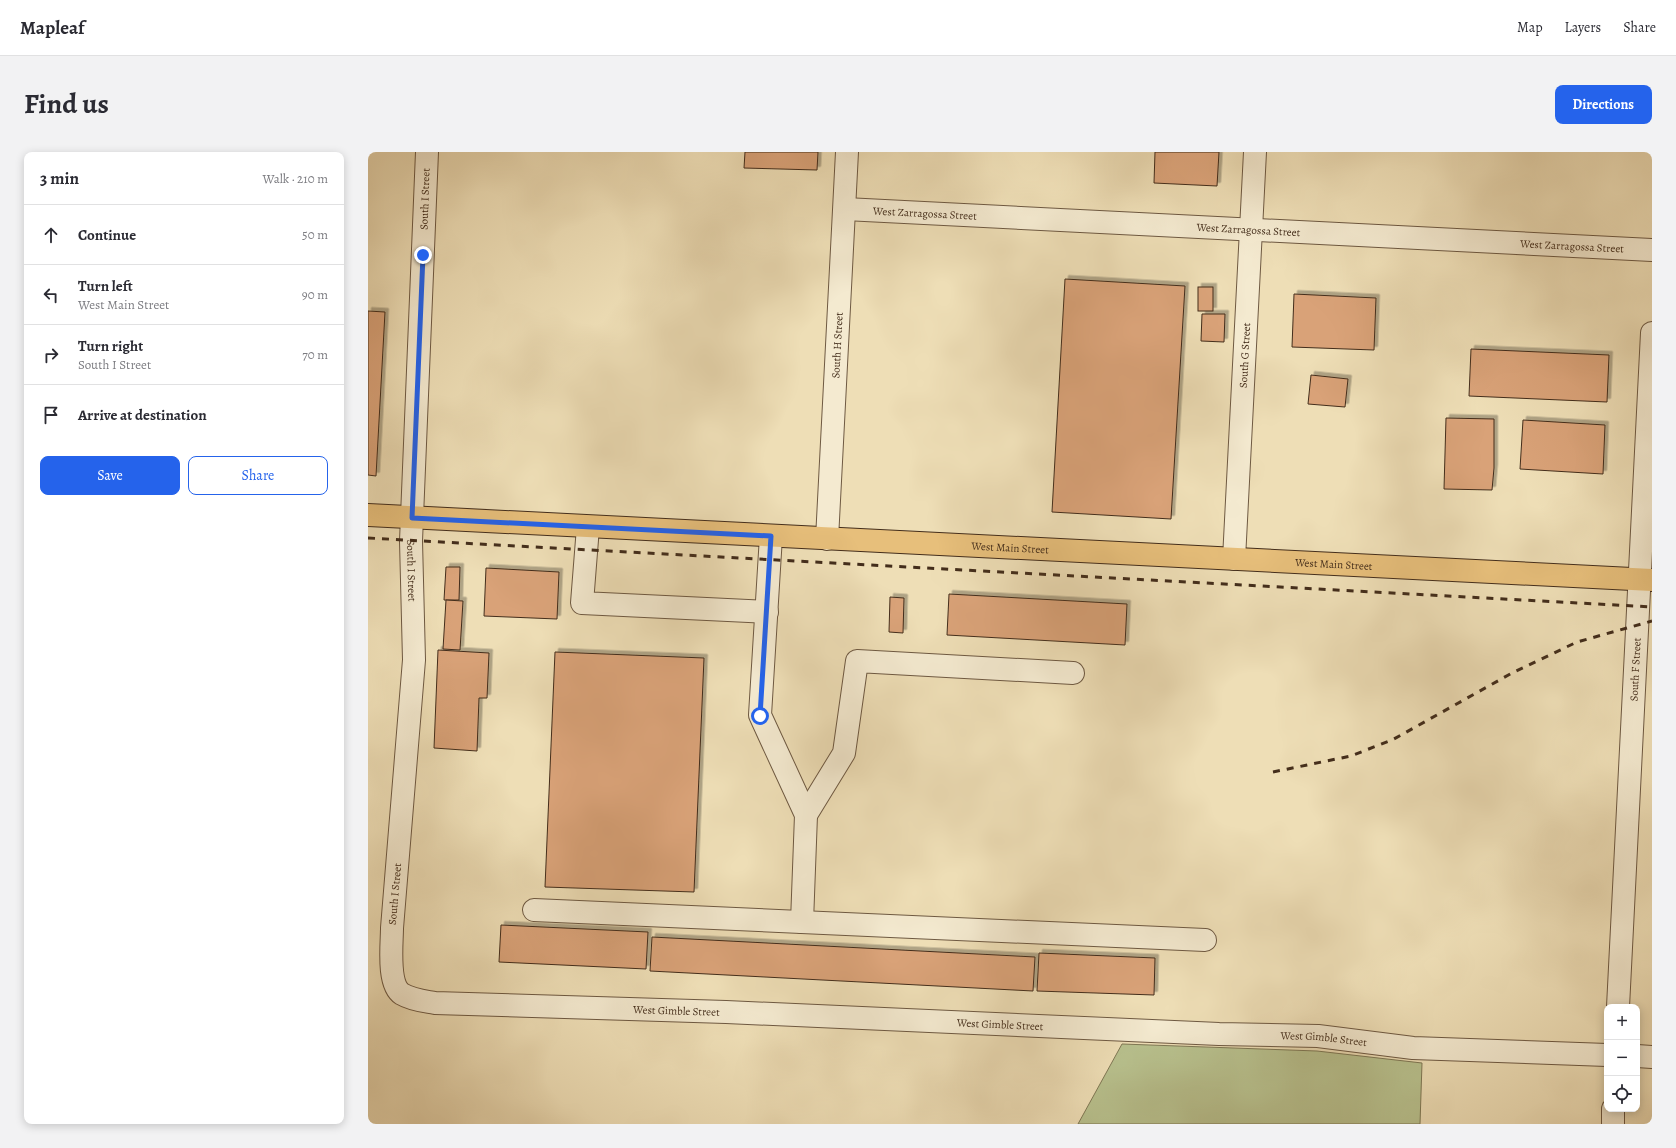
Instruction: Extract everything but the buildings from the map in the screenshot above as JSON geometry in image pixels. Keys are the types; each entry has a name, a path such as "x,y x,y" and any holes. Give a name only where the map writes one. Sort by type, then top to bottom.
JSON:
{"main road":[{"name":"West Main Street","path":"368,515 1646,580"}],"street":[{"name":"South I Street","path":"397,988 392,968 392,928 414,660 412,518 427,152"},
{"name":"South H Street","path":"827,539 847,152"},
{"name":"South G Street","path":"1234,559 1254,152"},
{"name":"West Zarragossa Street","path":"845,209 1652,250"},
{"name":"South F Street","path":"1618,1004 1646,580 1652,333"},
{"path":"588,527 582,603 767,612"},
{"path":"771,536 760,716 806,815 802,922"},
{"path":"806,815 844,753 857,660 1073,673"},
{"path":"534,910 1205,940"},
{"name":"West Gimble Street","path":"397,988 402,994 417,1000 435,1003 726,1012 1219,1034 1318,1036 1413,1048 1604,1055"},
{"path":"1640,1056 1652,1057"},
{"path":"1612,1124 1613,1112"}],"green space":[{"path":"1122,1044 1317,1051 1422,1063 1420,1124 1078,1124"}],"railway":[{"path":"368,538 1652,607"},
{"path":"1273,772 1351,756 1394,739 1512,673 1577,642 1652,621"}],"route":[{"path":"423,255 412,518 771,536 760,716"}]}
